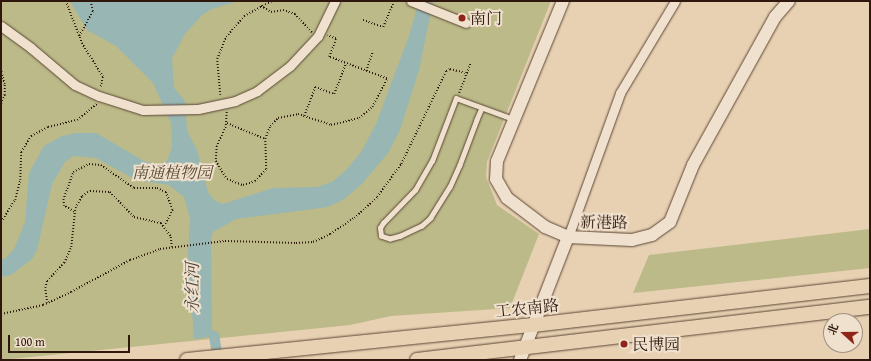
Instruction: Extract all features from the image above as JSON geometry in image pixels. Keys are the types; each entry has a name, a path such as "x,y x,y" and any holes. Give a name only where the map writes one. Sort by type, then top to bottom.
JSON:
{"main road":[{"name":"工农南路","path":"192,359 533,325 870,286"},
{"path":"417,360 525,346 870,307"}],"street":[{"path":"1,26 31,48 75,85 99,96 124,105 159,110 192,110 223,104 257,91 290,66 319,35 335,1"},
{"path":"412,1 466,23"},
{"name":"新港路","path":"562,1 497,161 496,179 507,198 545,227 568,237 632,240 652,235 670,222 693,165 775,17 789,1"},
{"path":"520,360 568,237 620,93 675,1"}],"lane":[{"path":"482,108 450,187 431,218 412,231 390,239 381,236 380,228 422,178 432,160 456,98 513,119"}],"path":[{"path":"1,222 15,200 20,180 22,152 31,136 48,127 85,116 93,110 99,96 103,77 79,36 66,1"},
{"path":"79,36 94,11 90,1"},
{"path":"261,6 271,12 283,10 295,14 319,35 336,39 329,57 386,78 372,107 359,118 331,125 304,116 292,114 278,118 270,126 265,139 267,164 264,174 251,183 234,182 222,174 216,162 218,146 227,123 228,113 223,104 217,81 220,50 235,25 261,6 272,1"},
{"path":"363,20 383,27 394,1"},
{"path":"366,71 373,52"},
{"path":"304,116 315,87 334,94 346,63"},
{"path":"456,98 470,64"},
{"path":"1,69 5,90 1,104"},
{"path":"1,314 47,303 130,260 172,247 215,242 313,242 354,218 377,197 401,164 446,71 450,69 466,73"},
{"path":"227,123 265,139"},
{"path":"74,212 64,206 63,200 73,172 89,164 100,165 134,188 157,188 166,192 173,210 164,226"},
{"path":"47,303 45,294 48,281 64,262 72,247 74,212 82,196 90,191 104,190 116,196 127,213 134,217 155,220 164,226 171,237 172,247"}],"green space":[{"name":"南通植物园","path":"1,1 551,1 487,162 486,177 497,205 539,234 510,308 391,316 350,325 1,360"},
{"path":"870,229 870,268 633,293 649,255"}],"water":[{"name":"永红河","path":"70,1 239,1 212,9 202,15 185,34 172,58 174,88 185,101 187,131 197,150 208,192 215,201 223,204 273,188 317,187 332,182 347,169 361,152 376,124 409,36 419,1 433,1 419,70 400,130 388,153 362,184 343,200 328,207 236,219 213,232 211,238 212,330 219,333 223,360 213,360 209,337 194,339 188,254 190,218 184,197 169,185 136,180 96,158 73,156 65,162 52,184 37,250 32,259 11,275 1,277 1,260 6,258 14,249 25,222 29,173 44,146 62,136 76,133 96,133 144,161 158,165 167,161 172,147 171,123 153,83 116,46 87,30"}],"place":[{"name":"南门","path":"462,18"},
{"name":"民博园","path":"624,344"}]}
